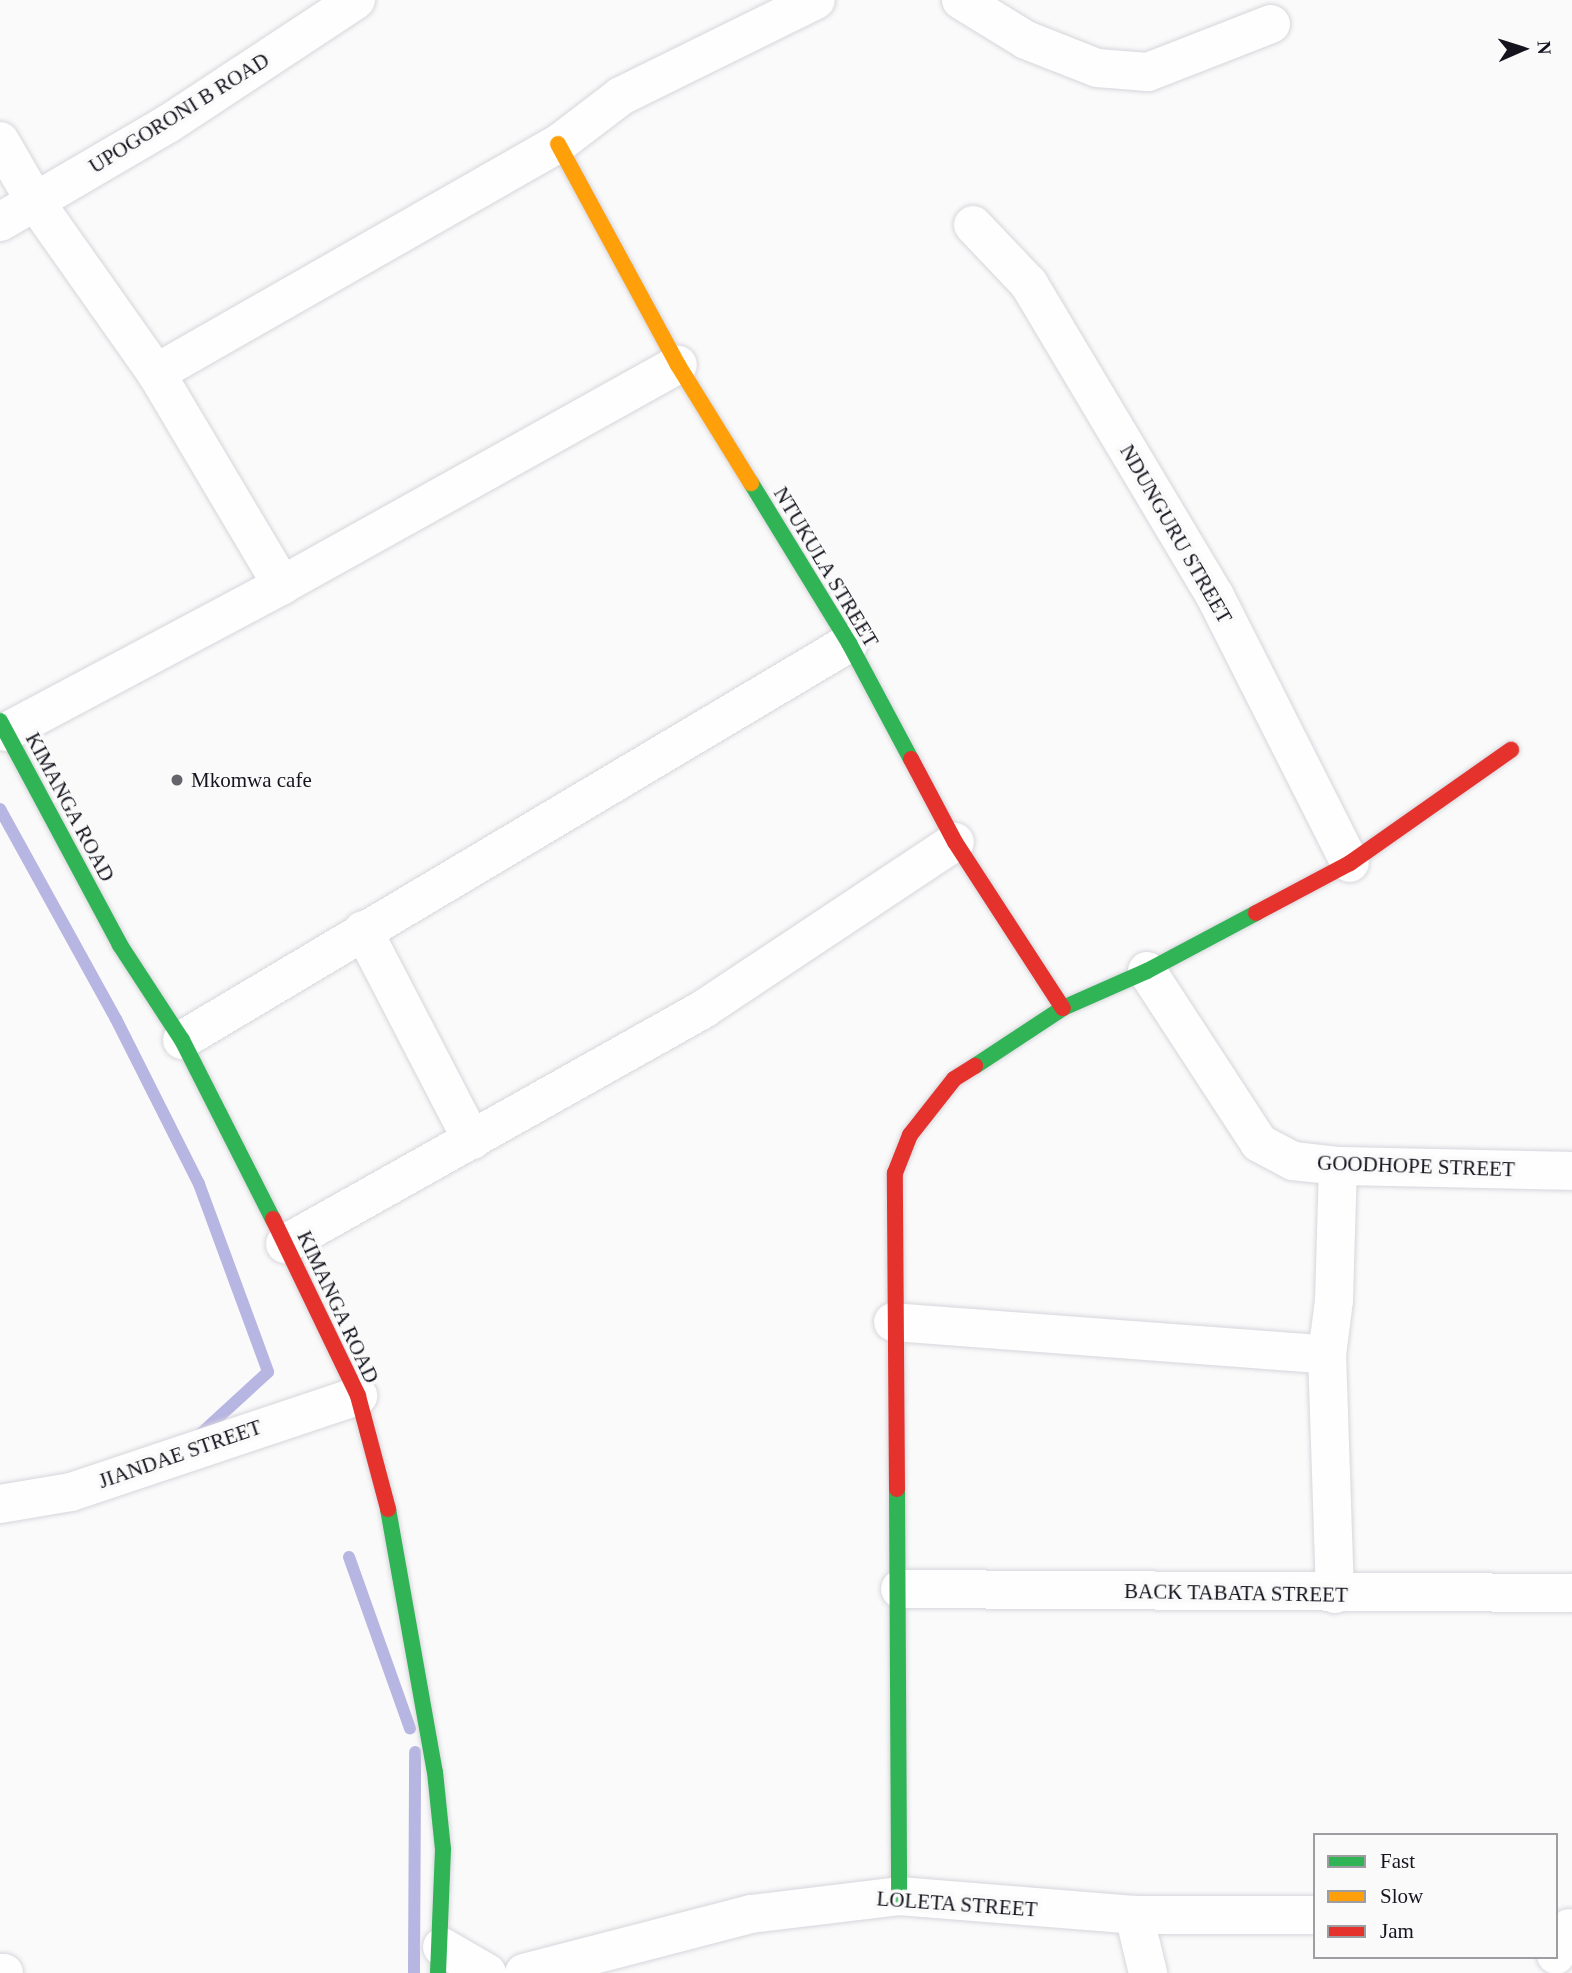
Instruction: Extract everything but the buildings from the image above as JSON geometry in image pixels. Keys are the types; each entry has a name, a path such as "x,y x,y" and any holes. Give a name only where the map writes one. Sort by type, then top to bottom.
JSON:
{"street":[{"path":"156,373 558,144 621,96 816,0"},
{"path":"961,0 1026,40 1097,68 1148,72 1271,24"},
{"name":"UPOGORONI B ROAD","path":"0,222 168,124 342,4"},
{"path":"0,141 34,200 156,373 282,585"},
{"name":"NTUKULA STREET","path":"558,144 678,365 849,643 955,842 1063,1009"},
{"name":"NDUNGURU STREET","path":"973,225 1029,284 1215,596 1350,863"},
{"path":"3,726 282,585 678,365"},
{"path":"182,1040 849,643"},
{"name":"KIMANGA ROAD","path":"3,726 120,945 182,1040 358,1396 386,1500 435,1772 443,1849 440,1960"},
{"path":"899,1896 900,1589 893,1322 895,1173 910,1135 954,1079 1063,1009 1147,971 1350,863 1511,750"},
{"path":"285,1244 705,1008 955,842"},
{"path":"363,930 472,1140"},
{"name":"GOODHOPE STREET","path":"1147,971 1259,1143 1293,1161 1338,1166 1572,1171"},
{"path":"1335,1594 1327,1355 1334,1300 1338,1166"},
{"path":"893,1322 1327,1355"},
{"name":"JIANDAE STREET","path":"0,1504 71,1492 358,1396"},
{"name":"BACK TABATA STREET","path":"900,1589 1335,1594 1572,1593"},
{"name":"LOLETA STREET","path":"524,1973 751,1914 899,1896 1133,1915 1313,1915"},
{"path":"1133,1915 1148,1973"},
{"path":"440,1960 487,1973"}],"waterway":[{"path":"0,809 116,1019 199,1184 268,1372 197,1437"},
{"path":"349,1557 410,1728"},
{"path":"414,1973 415,1752"}],"traffic: fast":[{"path":"751,483 849,643 911,759"},
{"path":"0,721 120,945 182,1040 273,1219"},
{"path":"975,1066 1063,1008 1147,971 1256,913"},
{"path":"897,1489 899,1896"},
{"path":"388,1509 435,1772 443,1849 438,1973"}],"traffic: slow":[{"path":"558,144 678,365 751,483"}],"traffic: jam":[{"path":"1256,913 1350,863 1511,750"},
{"path":"911,759 955,842 1063,1008"},
{"path":"897,1489 895,1173 910,1135 954,1079 975,1066"},
{"path":"273,1219 358,1396 388,1509"}],"place":[{"name":"Mkomwa cafe","path":"177,780"}]}
